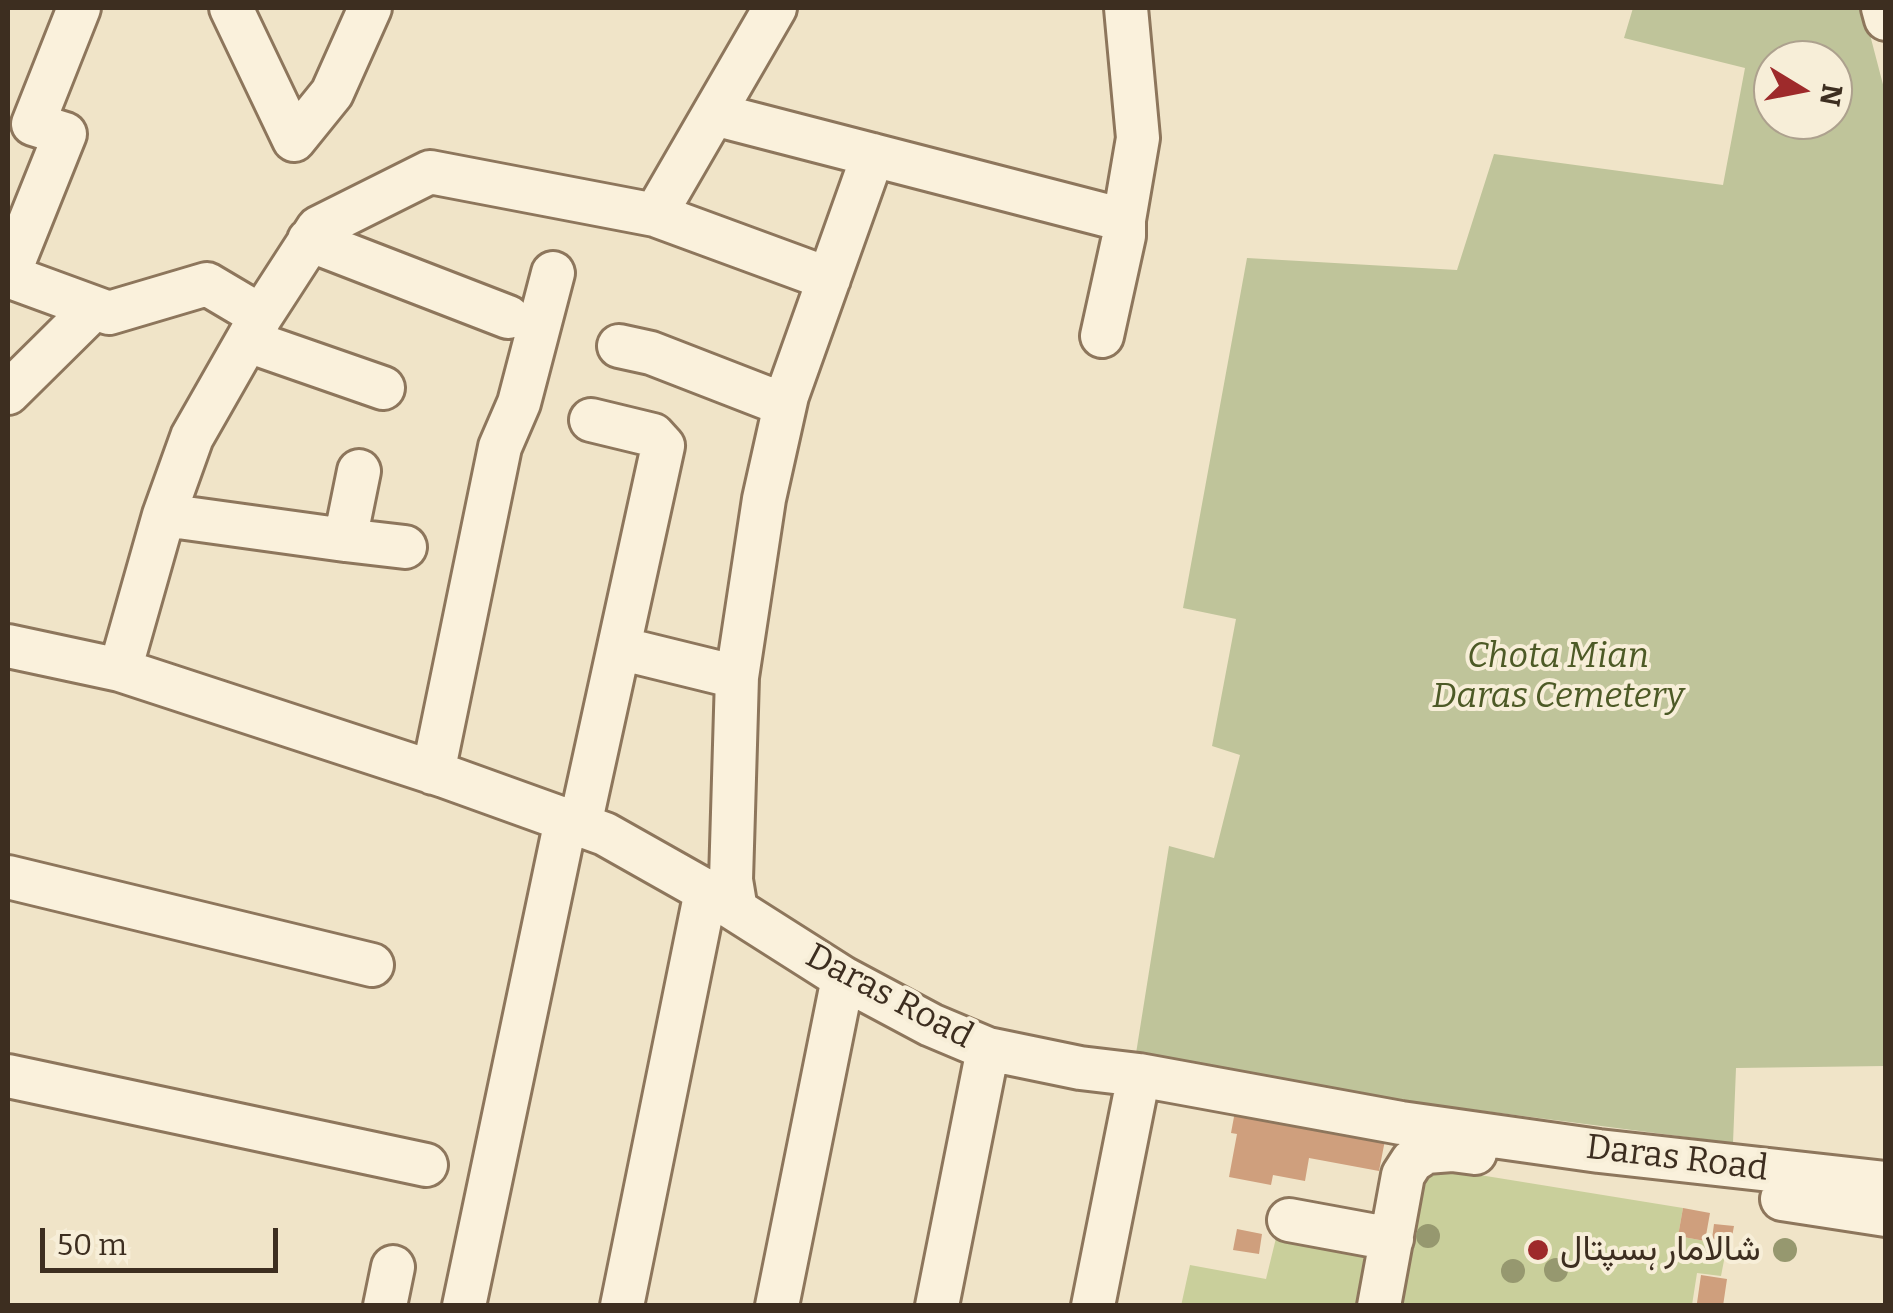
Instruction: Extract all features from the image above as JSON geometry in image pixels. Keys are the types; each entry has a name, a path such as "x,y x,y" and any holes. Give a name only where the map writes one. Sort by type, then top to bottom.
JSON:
{"street":[{"path":"79,8 33,124 65,134 8,276 109,314 208,284 254,329 383,388"},
{"path":"231,8 294,140 332,93 370,8"},
{"path":"655,215 775,8"},
{"path":"1102,336 1124,236 1138,138 1126,8"},
{"path":"1883,8 1886,20"},
{"path":"714,114 1124,220"},
{"path":"622,1306 721,901 731,880 736,677 764,499 785,404 873,155"},
{"path":"120,670 164,515 192,437 318,228 430,172 655,215 829,279"},
{"path":"308,240 508,316"},
{"path":"433,772 500,447 518,404 553,273"},
{"path":"8,393 94,308"},
{"path":"619,346 652,354 785,404"},
{"path":"464,1306 663,446 653,434 592,420"},
{"path":"345,540 359,472"},
{"path":"164,515 405,547"},
{"name":"Daras Road","path":"8,646 120,670 433,772 605,834 843,978 931,1025 988,1049 1401,1124 1886,1183"},
{"path":"619,648 736,677"},
{"path":"8,877 372,965"},
{"path":"778,1306 843,978"},
{"path":"937,1306 988,1049"},
{"path":"8,1076 426,1165"},
{"path":"1093,1306 1139,1076"},
{"path":"1379,1306 1403,1175 1412,1161 1426,1152 1452,1150 1886,1215"},
{"path":"1290,1220 1392,1239"}],"green space":[{"name":"Chota Mian Daras Cemetery","path":"1633,8 1863,8 1886,96 1885,1066 1736,1068 1733,1143 1134,1066 1169,846 1214,858 1240,755 1212,746 1236,619 1183,608 1247,258 1457,270 1494,154 1723,185 1745,68 1624,38"},
{"path":"1449,1170 1683,1208 1678,1236 1727,1245 1721,1276 1697,1273 1692,1305 1393,1306 1418,1175"},
{"path":"1277,1234 1372,1250 1361,1305 1181,1306 1190,1265 1266,1279"}],"building":[{"path":"1236,1106 1386,1135 1379,1171 1309,1158 1305,1181 1273,1175 1271,1185 1229,1177 1237,1134 1231,1133"},
{"path":"1683,1208 1710,1213 1705,1241 1678,1236"},
{"path":"1714,1224 1734,1226 1731,1242 1712,1239"},
{"path":"1237,1229 1262,1234 1259,1254 1233,1250"},
{"path":"1701,1275 1727,1279 1723,1306 1697,1303"}],"place":[{"name":"شالامار ہسپتال","path":"1538,1250"}]}
